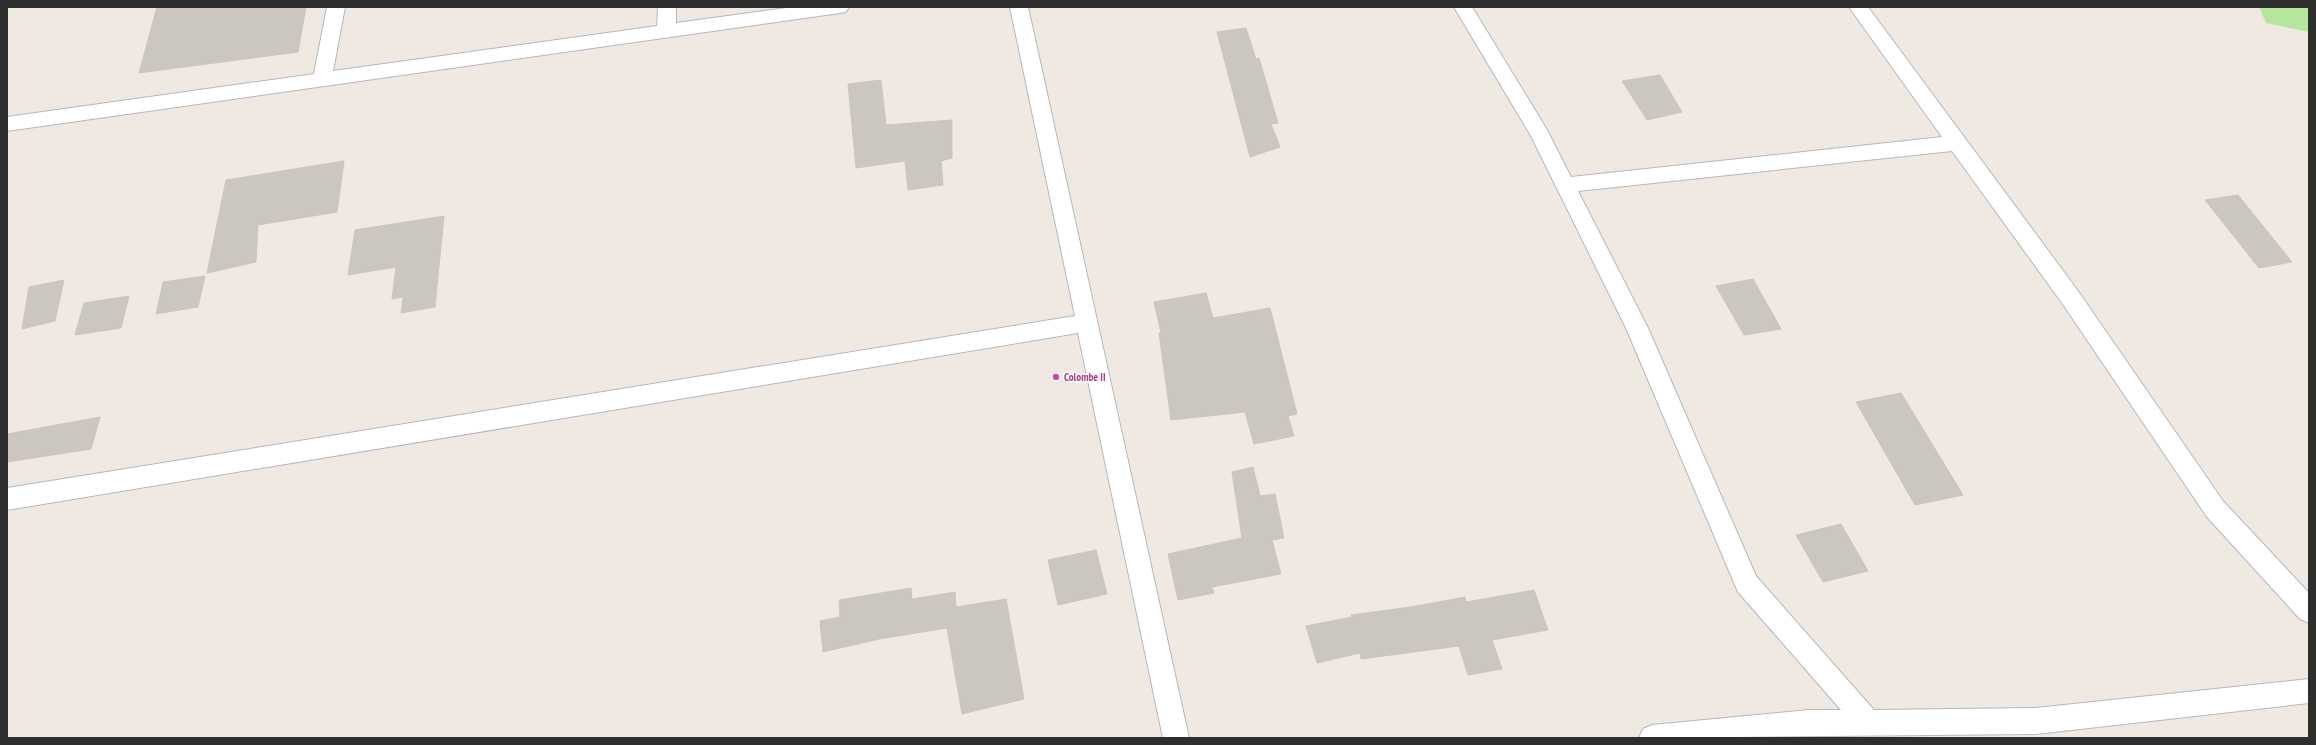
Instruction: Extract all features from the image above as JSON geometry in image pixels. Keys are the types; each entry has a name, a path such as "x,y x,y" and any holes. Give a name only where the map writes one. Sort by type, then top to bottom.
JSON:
{"street":[{"path":"322,80 336,7"},
{"path":"666,7 666,31"},
{"path":"7,124 840,7"},
{"path":"1019,7 1176,738"},
{"path":"1462,7 1539,133 1566,185 1636,328 1747,584 1869,723"},
{"path":"1858,7 2070,297 2215,509 2309,611"},
{"path":"1566,185 1957,143"},
{"path":"7,499 1087,323"},
{"path":"1652,738 1808,724 2036,721 2309,691"}],"green space":[{"path":"2259,7 2309,7 2309,32 2266,23"}],"building":[{"path":"157,7 306,7 298,52 139,73"},
{"path":"1246,28 1256,59 1259,58 1278,123 1271,124 1280,147 1250,157 1217,32"},
{"path":"1660,75 1682,112 1647,120 1622,81"},
{"path":"881,80 886,125 952,120 952,158 941,161 943,185 908,190 905,161 856,168 848,84"},
{"path":"344,161 337,212 258,225 256,262 207,273 226,180"},
{"path":"2238,195 2292,262 2259,268 2205,200"},
{"path":"444,216 435,307 401,313 403,297 392,299 396,267 348,275 355,230"},
{"path":"205,276 198,307 156,314 163,282"},
{"path":"1753,279 1781,329 1744,335 1716,286"},
{"path":"64,280 55,321 22,329 29,287"},
{"path":"1206,293 1213,318 1270,308 1297,414 1288,416 1294,436 1254,444 1245,412 1171,420 1159,333 1161,333 1154,302"},
{"path":"129,296 121,328 75,335 84,303"},
{"path":"1901,393 1963,495 1915,505 1856,402"},
{"path":"100,417 91,449 7,462 7,434"},
{"path":"1253,467 1260,496 1275,494 1284,538 1272,540 1281,574 1212,587 1214,593 1178,600 1168,554 1242,538 1232,472"},
{"path":"1841,524 1868,571 1823,582 1796,535"},
{"path":"1096,550 1107,594 1058,605 1048,560"},
{"path":"911,588 912,599 955,592 956,607 1006,599 1024,699 962,714 947,628 879,639 823,652 820,621 840,617 839,600"},
{"path":"1534,590 1548,630 1492,640 1502,669 1468,675 1459,646 1361,659 1360,653 1317,663 1306,626 1352,617 1351,615 1411,607 1465,597 1466,602"}],"place":[{"name":"Colombe II","path":"1056,377"}]}
